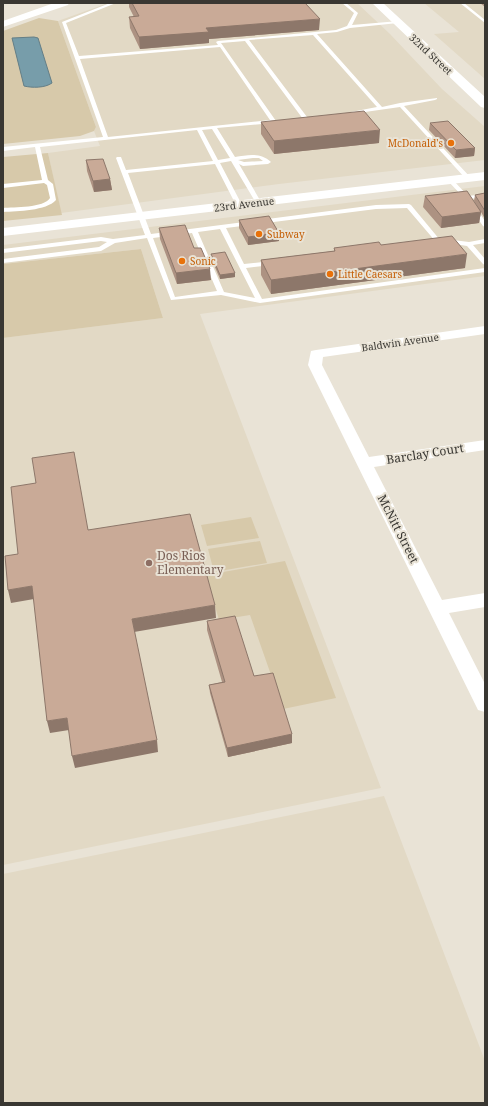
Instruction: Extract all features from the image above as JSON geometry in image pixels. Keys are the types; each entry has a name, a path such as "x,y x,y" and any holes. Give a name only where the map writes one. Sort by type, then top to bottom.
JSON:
{"street":[{"path":"3,24 64,3"},
{"name":"32nd Street","path":"377,3 485,104"},
{"name":"23rd Avenue","path":"3,232 485,176"},
{"name":"Baldwin Avenue","path":"316,354 485,330"},
{"name":"McNitt Street","path":"316,354 315,365 485,704"},
{"name":"Barclay Court","path":"365,463 485,444"},
{"path":"437,608 485,600"}],"lane":[{"path":"106,138 64,22 114,3"},
{"path":"344,3 356,13 349,27"},
{"path":"462,3 485,22"},
{"path":"77,58 220,44 246,39 337,31 349,27 398,22"},
{"path":"314,33 381,110"},
{"path":"246,39 305,118"},
{"path":"220,44 273,121"},
{"path":"344,114 381,110 400,104 435,99"},
{"path":"400,104 468,178"},
{"path":"299,119 312,117"},
{"path":"3,149 280,121"},
{"path":"214,127 258,202"},
{"path":"199,129 239,205"},
{"path":"36,146 45,181"},
{"path":"125,172 233,160 253,156 261,157 268,162 243,164 233,160"},
{"path":"119,158 143,216 173,299 221,293 260,301 485,270"},
{"path":"450,180 467,198 485,225"},
{"path":"3,186 45,181 50,184 53,198 52,202 44,206 3,210"},
{"path":"467,198 485,196"},
{"path":"3,251 102,239 113,241 376,207 409,206 435,241 469,244 485,241"},
{"path":"222,227 244,266 260,301"},
{"path":"194,230 221,293"},
{"path":"3,261 101,249 113,241"},
{"path":"469,244 485,263"},
{"path":"244,266 278,262"}],"shaded area":[{"path":"108,3 357,3 390,34 442,89 485,127 485,160 279,184 61,213 48,153 100,146 94,131 96,127 58,21"},
{"path":"424,3 485,3 485,79 434,34 459,32"},
{"path":"39,18 58,21 96,127 94,131 80,136 3,144 3,31"},
{"path":"48,153 62,215 3,221 3,157"},
{"name":"Dos Rios Elementary","path":"485,186 485,276 200,314 381,788 3,865 3,338 163,318 141,249 3,264 3,245"},
{"path":"141,249 163,318 3,338 3,264"},
{"path":"251,517 259,538 207,546 201,525"},
{"path":"260,541 267,563 214,572 208,549"},
{"path":"285,561 336,698 283,709 250,615 219,620 206,575"},
{"path":"384,796 485,1061 485,1103 3,1103 3,874"}],"water":[{"path":"12,38 38,38 52,83 42,87 24,86"}],"building":[{"path":"132,3 305,3 320,19 206,28 209,32 139,37 129,17 139,16"},
{"path":"364,111 380,130 274,141 261,122"},
{"path":"448,121 475,148 456,150 430,123"},
{"path":"103,159 110,179 93,181 86,160"},
{"path":"467,191 481,212 442,217 425,196"},
{"path":"485,193 485,211 475,195"},
{"path":"269,216 279,233 248,237 239,220"},
{"path":"185,225 194,248 201,248 210,269 176,273 159,228"},
{"path":"452,236 467,254 271,280 261,260 335,251 334,248 379,242 381,245"},
{"path":"225,252 235,273 220,275 211,254"},
{"path":"74,452 88,530 190,514 215,605 132,619 157,740 72,756 67,718 47,721 32,586 8,590 5,556 18,554 11,487 36,483 32,458"},
{"path":"235,616 254,676 273,673 292,734 227,748 209,685 225,682 207,621"}],"place":[{"name":"McDonald's","path":"451,143"},
{"name":"Subway","path":"259,234"},
{"name":"Sonic","path":"182,261"},
{"name":"Little Caesars","path":"330,274"},
{"name":"Dos Rios Elementary","path":"149,563"}]}
